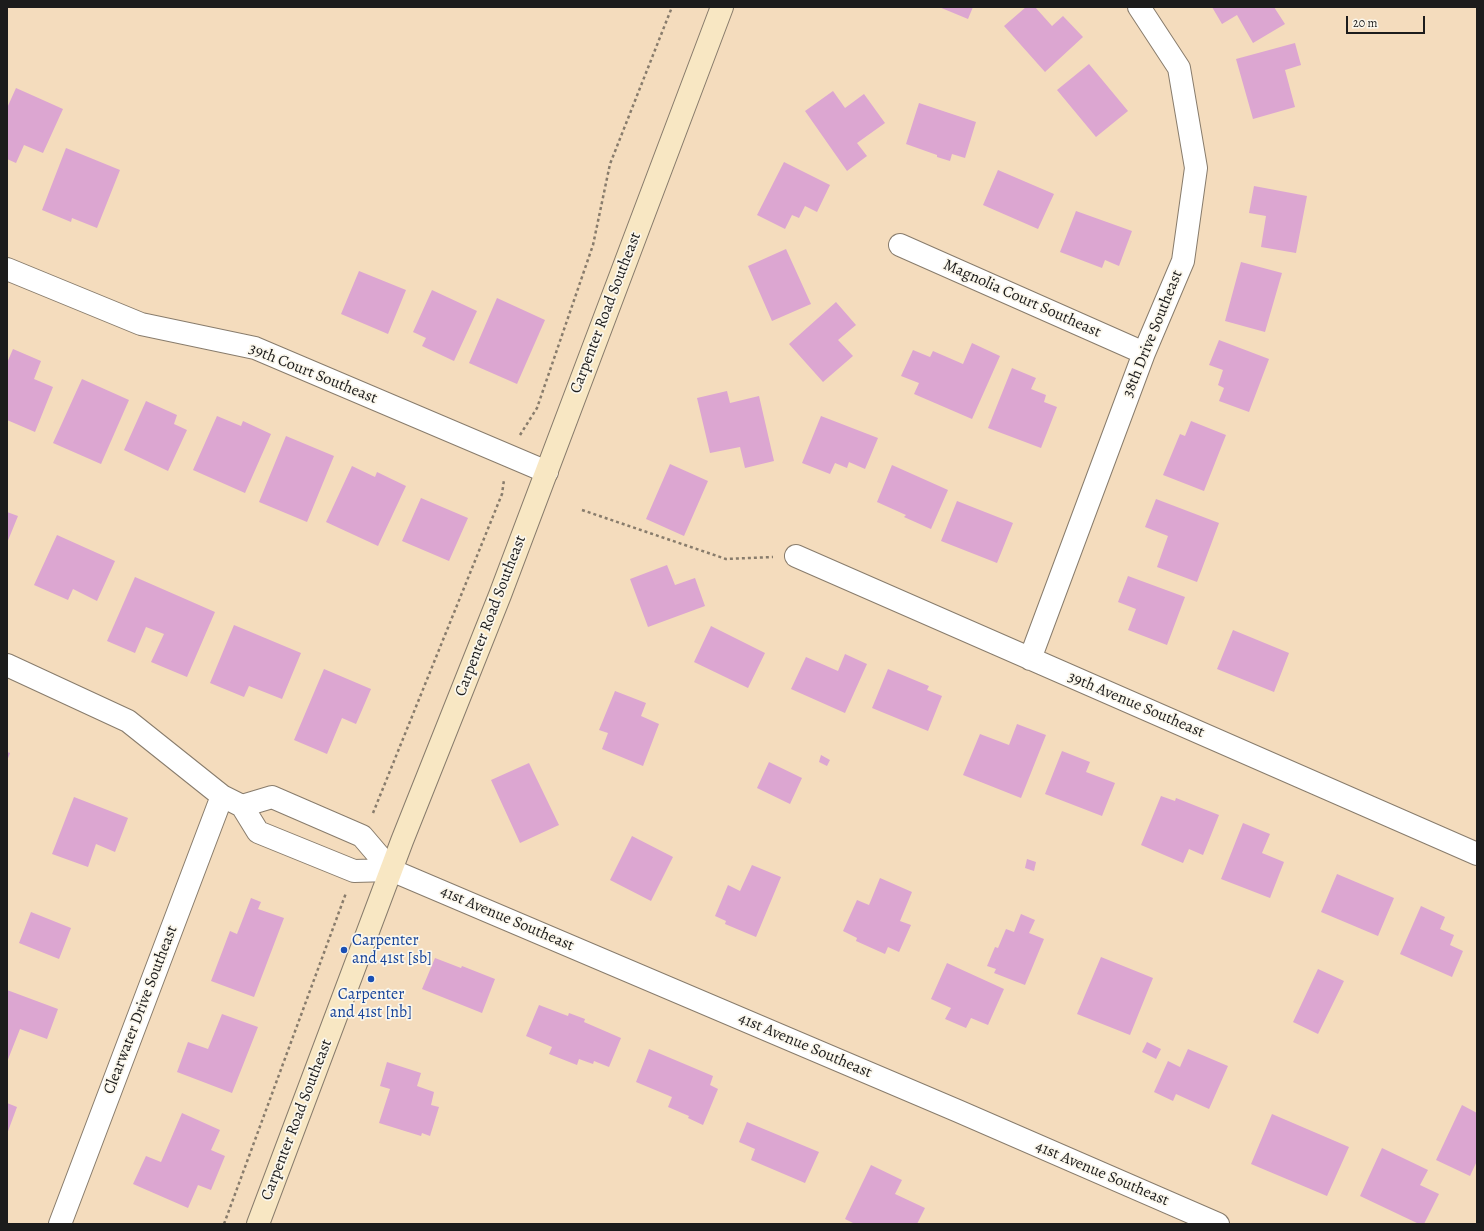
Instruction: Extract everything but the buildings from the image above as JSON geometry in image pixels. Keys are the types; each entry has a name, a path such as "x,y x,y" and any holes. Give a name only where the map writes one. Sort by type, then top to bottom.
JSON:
{"street":[{"name":"Carpenter Road Southeast","path":"258,1224 391,870 547,472 722,7"},
{"name":"38th Drive Southeast","path":"1030,659 1144,353 1183,261 1196,168 1179,68 1139,7"},
{"name":"Magnolia Court Southeast","path":"900,244 1144,353"},
{"name":"39th Court Southeast","path":"7,269 141,324 254,348 547,472"},
{"name":"39th Avenue Southeast","path":"796,556 1477,854"},
{"path":"7,665 128,721 222,796 242,806"},
{"name":"Clearwater Drive Southeast","path":"60,1224 222,796"},
{"name":"41st Avenue Southeast","path":"391,870 362,836 272,797 242,806 258,832 354,871 391,870 966,1114 1218,1224"}],"path":[{"path":"362,836 502,494 507,455 537,408 593,245 610,164 672,7"},
{"path":"582,510 726,558 796,556"},
{"path":"224,1224 354,871"}],"place":[{"name":"Carpenter and 41st [sb]","path":"344,950"},
{"name":"Carpenter and 41st [nb]","path":"371,979"}]}
